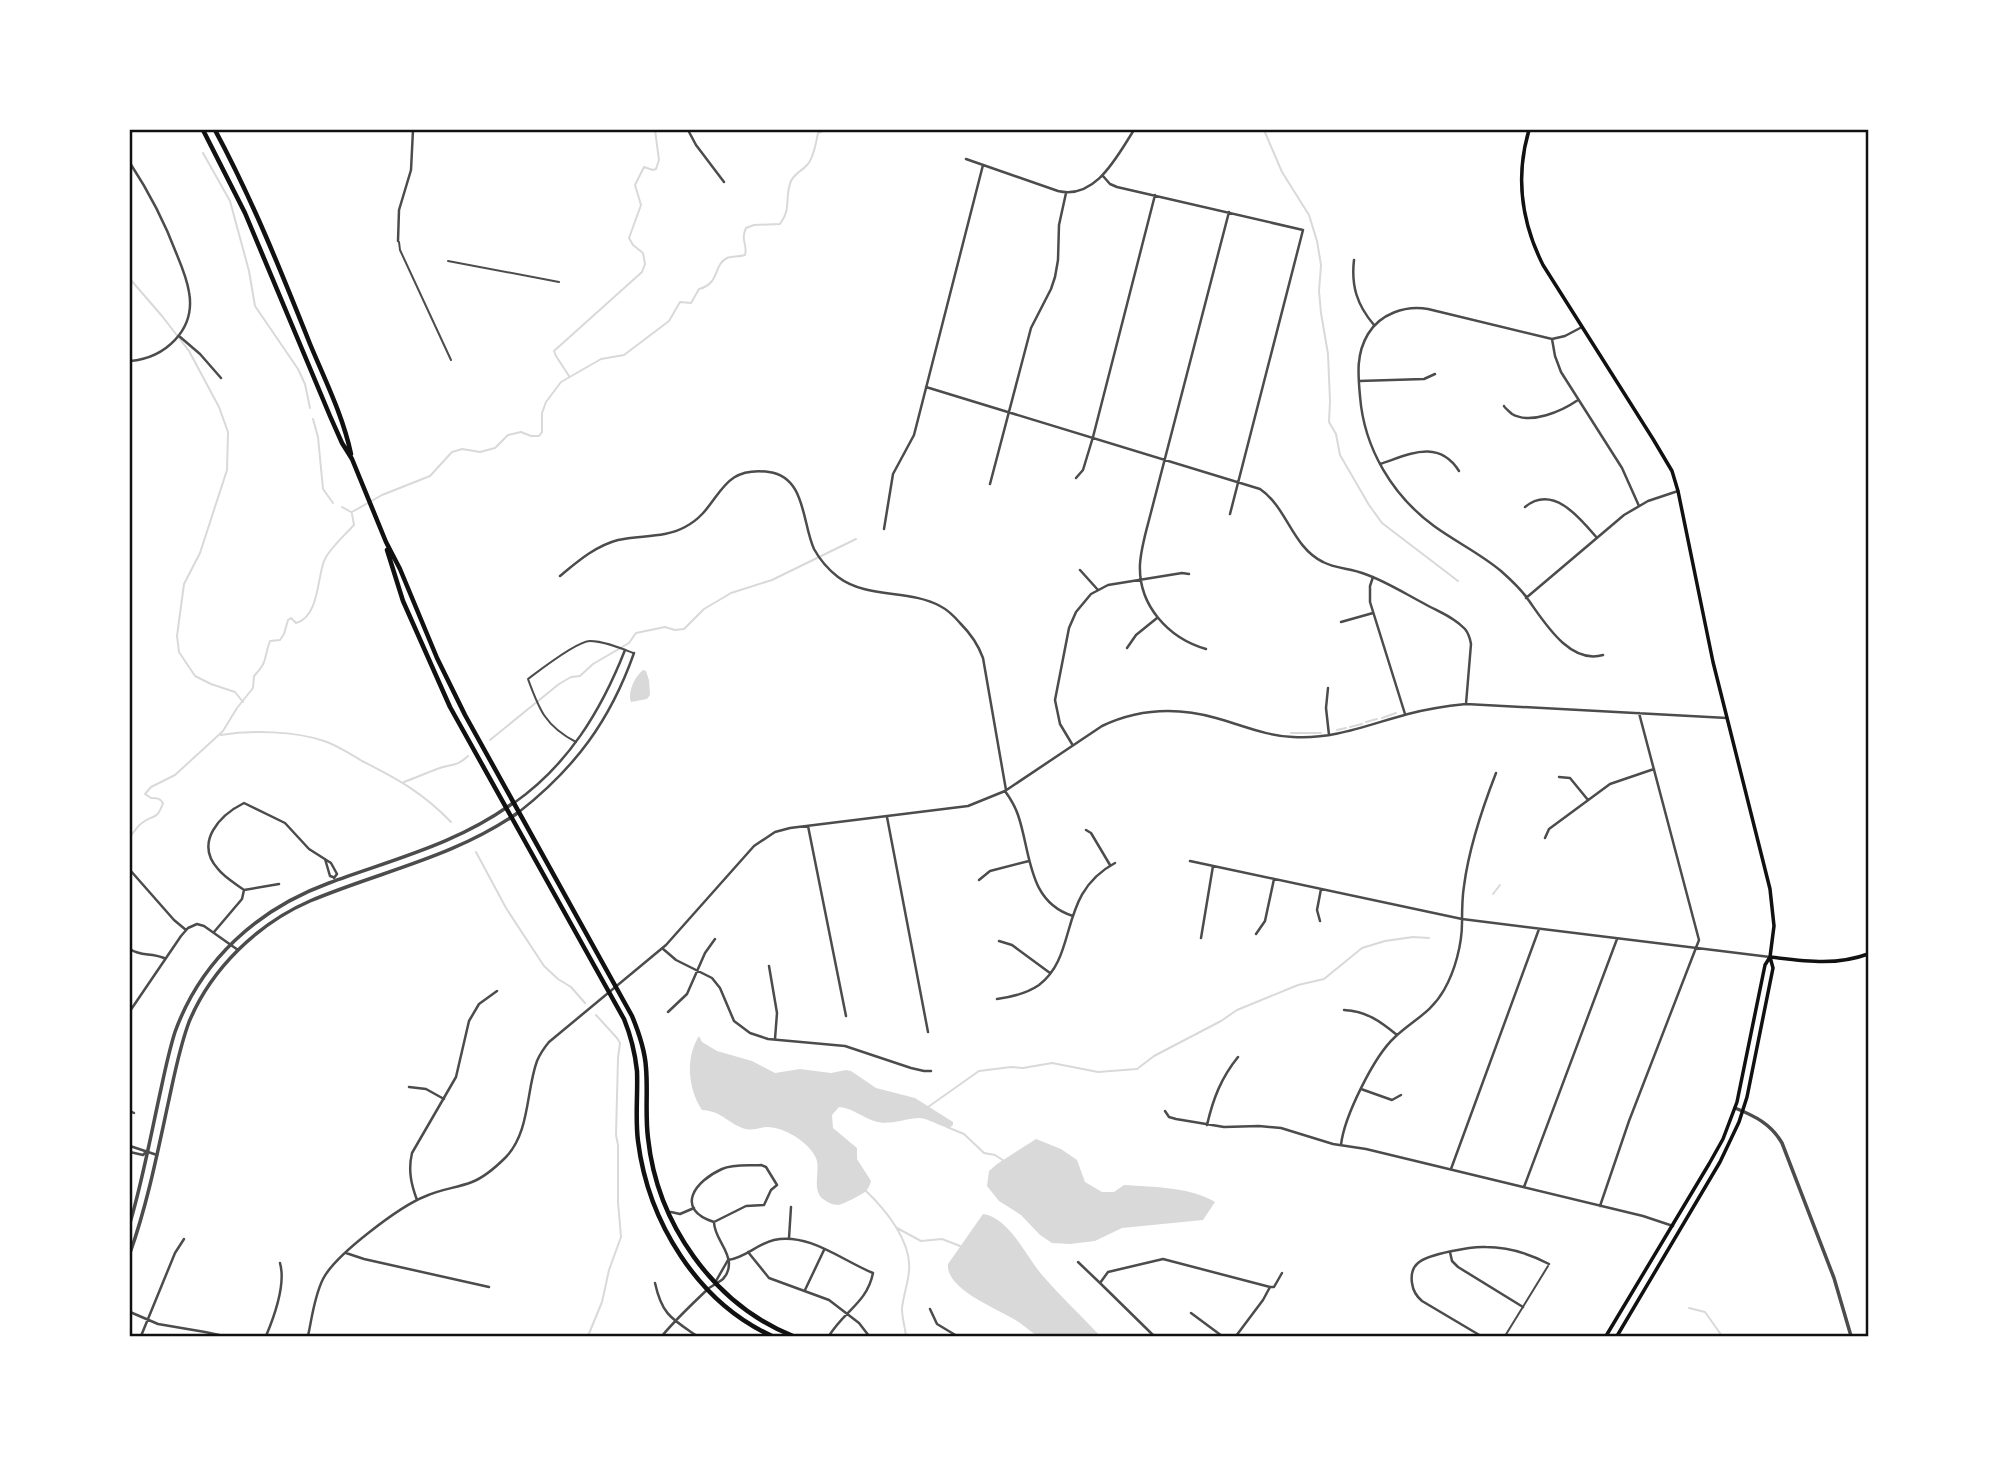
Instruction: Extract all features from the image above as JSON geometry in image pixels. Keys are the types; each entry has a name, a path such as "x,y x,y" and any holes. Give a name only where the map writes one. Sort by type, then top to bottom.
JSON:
{"main road":[{"path":"203,130 246,213 330,416 352,459 452,688 632,1016 643,1047 646,1070 649,1149 666,1210 689,1251 715,1283 750,1312 793,1336"},
{"path":"215,130 268,240 338,413 352,459"},
{"path":"1529,130 1522,160 1520,186 1526,225 1543,265 1669,466 1678,491 1702,611 1772,899 1774,926 1770,957 1773,968 1743,1111 1720,1162 1616,1336"},
{"path":"386,542 403,601 470,745 624,1019 633,1045 637,1073 641,1160 650,1196 665,1230 674,1246 708,1289 741,1318 772,1336"},
{"path":"1770,957 1829,962 1868,954"},
{"path":"1605,1336 1723,1139 1735,1108 1765,965 1770,957"}],"street":[{"path":"398,241 399,210 411,170 413,130"},
{"path":"688,130 724,182"},
{"path":"965,159 1066,193 1093,184 1103,176 1133,130"},
{"path":"130,163 163,221 189,291 189,314 179,336 155,355 130,361"},
{"path":"884,529 893,474 914,435 983,165"},
{"path":"1103,176 1113,186 1303,230 1230,514"},
{"path":"990,484 1031,328 1055,277 1059,225 1066,193"},
{"path":"1076,478 1083,470 1155,195"},
{"path":"1206,649 1179,638 1157,618 1146,598 1141,580 1142,551 1229,212"},
{"path":"1354,260 1355,295 1364,314 1374,325"},
{"path":"1582,327 1552,339 1422,308 1398,311 1374,325 1360,351 1359,381 1364,421 1380,464 1392,484 1413,509 1498,569 1526,598 1559,640 1585,655 1595,657 1603,654"},
{"path":"179,336 200,354 221,378"},
{"path":"1552,339 1558,367 1622,468 1639,506"},
{"path":"1359,381 1424,379 1436,374"},
{"path":"926,387 1260,489 1268,495 1303,547 1314,557 1326,564 1373,577 1445,615 1467,632 1471,649 1466,704"},
{"path":"1504,406 1516,416 1536,417 1557,412 1578,400"},
{"path":"1380,464 1403,455 1427,452 1440,454 1452,461 1459,471"},
{"path":"560,576 584,556 612,542 666,534 686,527 705,512 726,483 735,476 745,472 768,472 779,476 796,490 813,547 836,575 845,582 863,588 923,599 939,605 950,612 967,630 983,658 1006,790 1018,814 1028,861 1036,883 1044,897 1055,907 1073,916"},
{"path":"1526,598 1618,520 1639,506 1678,491"},
{"path":"1525,507 1541,500 1560,503 1578,516 1597,538"},
{"path":"1080,570 1098,590"},
{"path":"1072,744 1058,716 1056,691 1072,620 1085,600 1098,590 1117,583 1189,574"},
{"path":"1373,577 1369,594 1373,613 1405,714"},
{"path":"1341,622 1373,613"},
{"path":"1127,648 1136,635 1157,618"},
{"path":"130,1223 175,1033 201,980 230,944 265,915 288,901 335,879 447,842 479,826 513,803 540,782 576,743 611,687 625,650"},
{"path":"130,1253 146,1203 178,1057 190,1021 208,988 238,950 264,927 303,904 459,847 519,813 554,783 589,742 611,708 634,653"},
{"path":"1328,688 1326,708 1329,735"},
{"path":"308,1336 322,1281 330,1268 346,1252 417,1200 476,1181 496,1167 513,1149 535,1068 540,1055 553,1038 662,948 758,843 775,832 968,806 1006,790 1096,729 1118,719 1142,713 1176,710 1200,714 1256,731 1306,738 1329,735 1429,708 1466,704 1727,718"},
{"path":"1600,1206 1696,949 1698,936 1639,713"},
{"path":"1545,838 1549,829 1610,784 1654,769"},
{"path":"1340,1145 1344,1126 1374,1062 1397,1035 1425,1014 1449,979 1459,944 1466,870 1482,809 1496,773"},
{"path":"1559,777 1570,778 1588,800"},
{"path":"279,884 244,890 218,869 209,850 214,827 232,809 244,803 285,823 309,849 334,866 337,874 335,879"},
{"path":"887,817 928,1032"},
{"path":"808,826 846,1016"},
{"path":"1086,830 1091,833 1110,866"},
{"path":"325,859 330,876 335,879"},
{"path":"979,880 989,871 1028,861"},
{"path":"1190,861 1462,919 1770,957"},
{"path":"998,999 1028,992 1050,973 1059,958 1084,890 1098,874 1115,863"},
{"path":"1201,939 1213,866"},
{"path":"130,870 186,930"},
{"path":"1256,934 1265,921 1274,879"},
{"path":"1320,922 1317,910 1321,889"},
{"path":"214,932 242,899 244,890"},
{"path":"130,1011 164,958 186,930 197,924 204,926 238,950"},
{"path":"1451,1170 1539,929"},
{"path":"668,1012 685,997 705,953 715,939"},
{"path":"1524,1187 1617,939"},
{"path":"999,942 1012,945 1050,973"},
{"path":"662,948 676,960 698,970 716,983 738,1026 750,1033 775,1039 845,1046 911,1068 931,1071"},
{"path":"130,949 135,953 154,953 164,958"},
{"path":"769,965 777,1013 775,1039"},
{"path":"417,1200 410,1179 412,1153 456,1077 469,1021 479,1004 497,991"},
{"path":"1344,1010 1375,1018 1397,1035"},
{"path":"1207,1125 1220,1083 1238,1058"},
{"path":"409,1087 426,1089 444,1099"},
{"path":"1362,1089 1392,1100 1401,1095"},
{"path":"1735,1108 1765,1122 1782,1143 1834,1278 1851,1336"},
{"path":"130,1111 134,1113"},
{"path":"1165,1111 1169,1117 1207,1125 1281,1128 1340,1145 1524,1187 1673,1226"},
{"path":"130,1146 157,1155"},
{"path":"130,1152 143,1155 147,1152"},
{"path":"761,1165 766,1167 777,1185 771,1189 764,1205 746,1206 714,1222 704,1219 694,1208 691,1199 697,1185 725,1167 761,1165"},
{"path":"789,1239 791,1207"},
{"path":"666,1210 680,1214 694,1208"},
{"path":"675,1227 680,1214"},
{"path":"662,1336 708,1289 722,1280 728,1271 728,1260 715,1231 714,1222"},
{"path":"141,1336 175,1253 184,1239"},
{"path":"728,1260 736,1259 768,1242 789,1239 808,1243 873,1273 864,1298 836,1325 829,1336"},
{"path":"1481,1336 1422,1301 1415,1294 1411,1278 1418,1263 1450,1252 1476,1247 1496,1247 1527,1254 1549,1264"},
{"path":"805,1290 824,1250"},
{"path":"346,1252 364,1259 489,1287"},
{"path":"748,1252 769,1278 829,1300 859,1323 869,1336"},
{"path":"1450,1252 1452,1261 1458,1267 1523,1307"},
{"path":"1100,1283 1108,1272 1163,1259 1270,1287 1274,1287 1282,1273"},
{"path":"1078,1262 1154,1336"},
{"path":"266,1336 282,1278 280,1263"},
{"path":"655,1283 661,1305 676,1322 697,1336"},
{"path":"1236,1336 1270,1287"},
{"path":"930,1309 937,1324 957,1336"},
{"path":"130,1312 169,1327 224,1336"},
{"path":"1191,1313 1222,1336"}],"lane":[{"path":"398,241 451,360"},
{"path":"448,261 559,282"},
{"path":"576,743 545,720 528,678 583,642 595,642 634,653"},
{"path":"1505,1336 1549,1264"}],"shaded area":[{"path":"643,670 649,680 650,695 647,699 631,702 632,685"},
{"path":"699,1036 702,1042 717,1051 752,1061 775,1073 800,1069 831,1073 851,1071 876,1088 915,1098 953,1122 953,1125 949,1128 918,1118 890,1123 879,1122 839,1107 832,1115 833,1128 857,1148 857,1159 871,1181 867,1190 861,1194 840,1205 832,1204 819,1195 816,1158 802,1141 774,1128 746,1129 715,1113 702,1110 694,1093 690,1073 692,1054"},
{"path":"1036,1139 1061,1149 1077,1160 1085,1182 1102,1192 1114,1192 1124,1185 1159,1187 1194,1193 1215,1202 1203,1220 1122,1228 1095,1241 1052,1243 1040,1235 1021,1215 999,1201 987,1186 989,1171"},
{"path":"983,1214 1001,1222 1009,1230 1043,1276 1100,1336 1060,1338 1037,1335 974,1297 955,1282 949,1273 948,1264"}],"waterway":[{"path":"569,376 554,351 642,272 645,264 643,253 629,238 641,205 635,185 644,167 656,169 659,160 655,130"},
{"path":"352,512 382,495 430,476 452,452 462,449 480,452 495,448 508,435 521,432 539,436 542,432 542,413 546,402 561,382 601,359 624,355 669,321 680,302 691,303 699,289 710,283 723,261 729,257 745,255 746,228 780,224 786,213 791,181 809,162 818,133 825,130"},
{"path":"1264,130 1282,172 1309,215 1317,241 1321,265 1321,313 1328,354 1329,422 1336,434 1340,455 1382,523 1458,581"},
{"path":"203,153 230,201 249,271 255,306 298,369 305,384 310,408"},
{"path":"130,279 189,351 219,407 228,432 227,470 200,553 184,584 177,636 179,652 195,676 235,692 243,702"},
{"path":"313,419 318,437 323,489 333,503"},
{"path":"342,507 351,512"},
{"path":"130,836 140,824 157,815 161,809 163,803 159,799 145,794 151,787 175,775 223,731 253,688 254,676 264,663 270,641 280,640 288,620 291,618 296,623 310,613 322,566 334,546 354,525 352,514"},
{"path":"490,740 559,684 571,677 580,676 593,664 629,643 636,633 665,627 684,629 704,609 731,593 772,580 856,539"},
{"path":"1382,718 1396,713"},
{"path":"1366,722 1377,719"},
{"path":"1350,727 1362,724"},
{"path":"1337,730 1346,728"},
{"path":"221,735 273,732 300,735 329,743 410,787 451,822"},
{"path":"1291,733 1321,733"},
{"path":"404,782 457,764 468,756"},
{"path":"476,852 506,908 544,966 571,987 585,1003"},
{"path":"1493,894 1500,885"},
{"path":"928,1107 979,1071 1052,1063 1098,1072 1137,1069 1154,1056 1237,1010 1298,985 1324,979 1362,948 1385,941 1429,938"},
{"path":"588,1336 602,1302 609,1270 621,1237 616,1135 620,1043 596,1015"},
{"path":"947,1127 964,1134 984,1153 995,1155 1004,1161"},
{"path":"866,1191 896,1227 906,1249 909,1271 902,1309 906,1336"},
{"path":"897,1228 921,1241 942,1239 960,1246"},
{"path":"1689,1308 1705,1312 1722,1336"}]}
